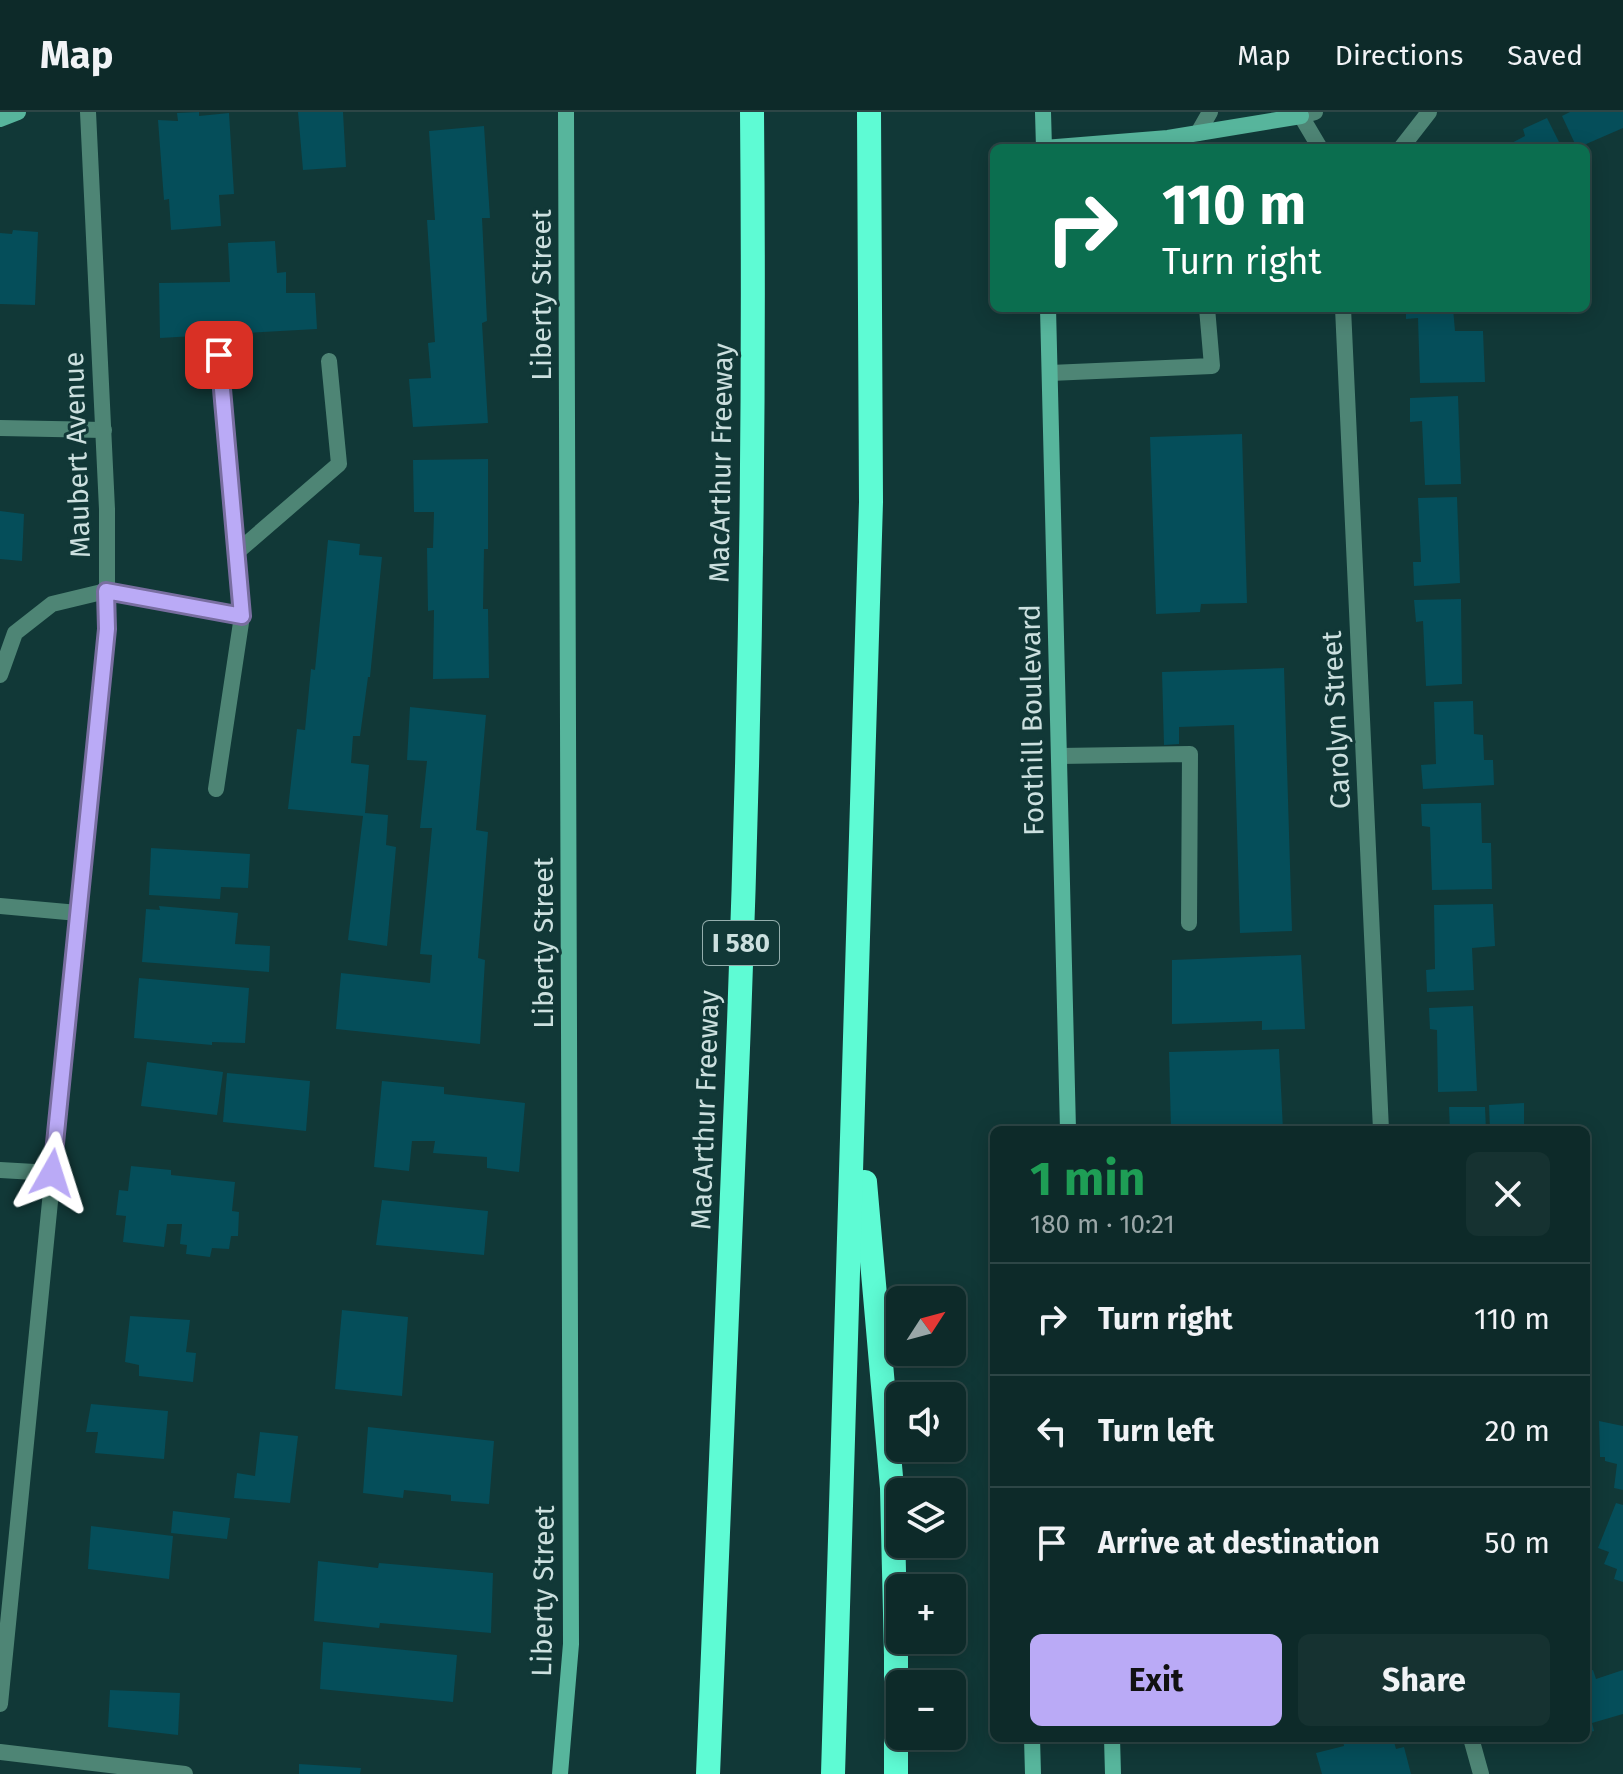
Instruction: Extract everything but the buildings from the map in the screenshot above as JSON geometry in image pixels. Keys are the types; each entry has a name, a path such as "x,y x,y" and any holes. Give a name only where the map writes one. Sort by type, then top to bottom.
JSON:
{"highway":[{"name":"MacArthur Freeway","path":"708,1774 737,1086 745,807 751,497 752,112"},
{"path":"833,1774 871,502 869,112"},
{"path":"856,1072 892,1488 896,1774"}],"street":[{"path":"0,119 18,112"},
{"name":"Maubert Avenue","path":"0,1704 6,1584 52,1173 107,629 107,509 88,112"},
{"name":"Liberty Street","path":"560,1774 571,1644 566,112"},
{"path":"1043,112 1044,144"},
{"path":"1198,133 1210,112"},
{"path":"1404,144 1429,112"},
{"path":"1108,144 1198,133 1305,113 1318,144"},
{"name":"Foothill Boulevard","path":"1048,312 1068,1126"},
{"path":"1050,373 1212,366 1207,312"},
{"name":"Carolyn Street","path":"1343,312 1381,1126"},
{"path":"216,789 242,616 219,355"},
{"path":"236,553 339,464 329,361"},
{"path":"0,428 104,430"},
{"path":"0,675 15,633 52,604 106,591 242,616"},
{"path":"1059,756 1190,754 1189,923"},
{"path":"0,906 78,913"},
{"path":"0,1170 52,1173"},
{"path":"1032,1742 1033,1774"},
{"path":"1112,1742 1113,1774"},
{"path":"1472,1742 1481,1774"},
{"path":"0,1752 185,1774"}],"route":[{"path":"52,1173 107,629 106,591 242,616 219,355"}]}
